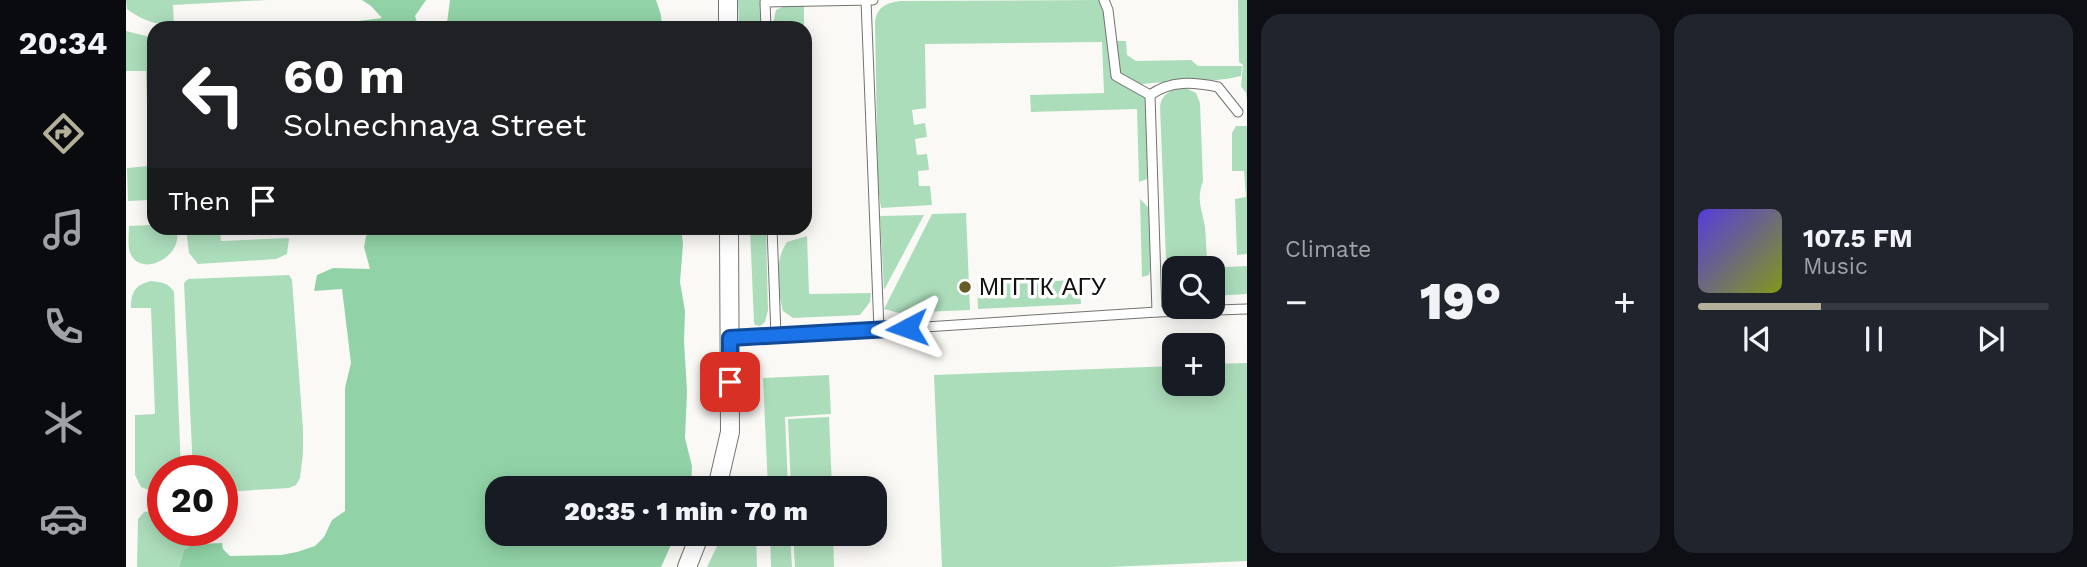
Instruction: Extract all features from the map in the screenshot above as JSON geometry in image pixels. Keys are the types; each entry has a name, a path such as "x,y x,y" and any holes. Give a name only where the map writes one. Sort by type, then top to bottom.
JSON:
{"street":[{"path":"728,0 728,21"},
{"path":"720,476 730,432 729,235"},
{"path":"687,567 695,546"}],"lane":[{"path":"866,0 879,330"},
{"path":"766,21 765,2 873,0"},
{"path":"1104,0 1108,10 1116,76 1150,95"},
{"path":"1150,95 1161,87 1193,82 1217,86 1238,112"},
{"path":"1150,95 1157,312"},
{"path":"772,235 776,336"},
{"path":"730,338 1247,309"}],"green space":[{"path":"126,0 266,0 173,5 174,21 150,21 127,9"},
{"path":"362,0 426,0 415,16 417,21 358,21 382,18"},
{"path":"450,0 656,0 661,21 447,21"},
{"path":"738,0 761,0 761,21 739,21"},
{"path":"1102,0 1106,8 1109,41 1126,41 1127,55 1136,61 1191,60 1198,66 1242,66 1241,76 1143,84 1137,90 1147,96 1147,179 1139,182 1137,109 1031,112 1030,95 1104,93 1102,42 925,44 926,108 912,110 914,125 925,123 927,137 915,139 917,155 927,154 929,170 918,171 919,186 930,186 932,205 881,208 878,188 875,24 877,14 883,7 900,1"},
{"path":"1238,0 1247,0 1247,100 1241,86 1243,65 1239,62"},
{"path":"804,5 804,21 774,21 776,10"},
{"path":"126,31 147,36 147,103 146,71 126,71"},
{"path":"1186,88 1196,93 1200,103 1203,181 1200,199 1207,256 1166,256 1160,106 1167,93"},
{"path":"1236,126 1247,126 1247,254 1237,255 1235,199 1246,197 1244,171 1232,171 1232,133"},
{"path":"147,166 147,200 128,201 127,168"},
{"path":"1140,199 1149,208 1151,267 1149,275 1142,277"},
{"path":"966,213 970,310 899,313 884,309 932,214"},
{"path":"924,215 884,290 880,216"},
{"path":"147,225 147,235 177,235 176,244 162,260 142,264 131,255 129,226"},
{"path":"187,235 221,235 221,241 289,238 287,254 276,259 198,264 189,253"},
{"path":"368,235 682,235 680,282 685,311 687,391 685,438 692,466 692,476 485,476 485,546 671,546 661,567 179,567 184,550 189,546 222,546 230,556 281,555 315,546 324,537 332,520 345,511 345,388 351,363 342,289 314,291 317,275 333,268 370,269 364,247"},
{"path":"750,235 766,235 768,310 765,322 760,326 754,322"},
{"path":"807,236 809,294 871,293 870,302 860,315 793,318 783,311 778,285 780,258 787,242"},
{"path":"1247,266 1247,294 1225,295 1225,267"},
{"path":"289,275 292,280 303,429 300,478 296,485 289,488 238,491 238,455 192,455 184,283 188,279"},
{"path":"1080,280 1081,304 978,309 977,284"},
{"path":"151,281 161,283 174,292 180,455 147,455 147,489 141,487 135,475 135,415 155,414 151,308 131,308 133,293 141,285"},
{"path":"1247,363 1247,561 1109,567 942,567 934,375 1162,366 1162,396 1225,396 1225,364"},
{"path":"829,375 831,414 785,417 787,476 767,476 763,378"},
{"path":"829,417 831,476 790,476 788,419"},
{"path":"147,512 147,546 189,546 184,550 179,567 137,567 138,519"},
{"path":"717,546 756,546 757,567 707,567"},
{"path":"770,546 791,546 792,567 771,567"},
{"path":"794,546 833,546 834,567 795,567"}],"place":[{"name":"МГГТК АГУ","path":"965,287"}],"route":[{"path":"730,382 730,338 907,328"}]}
